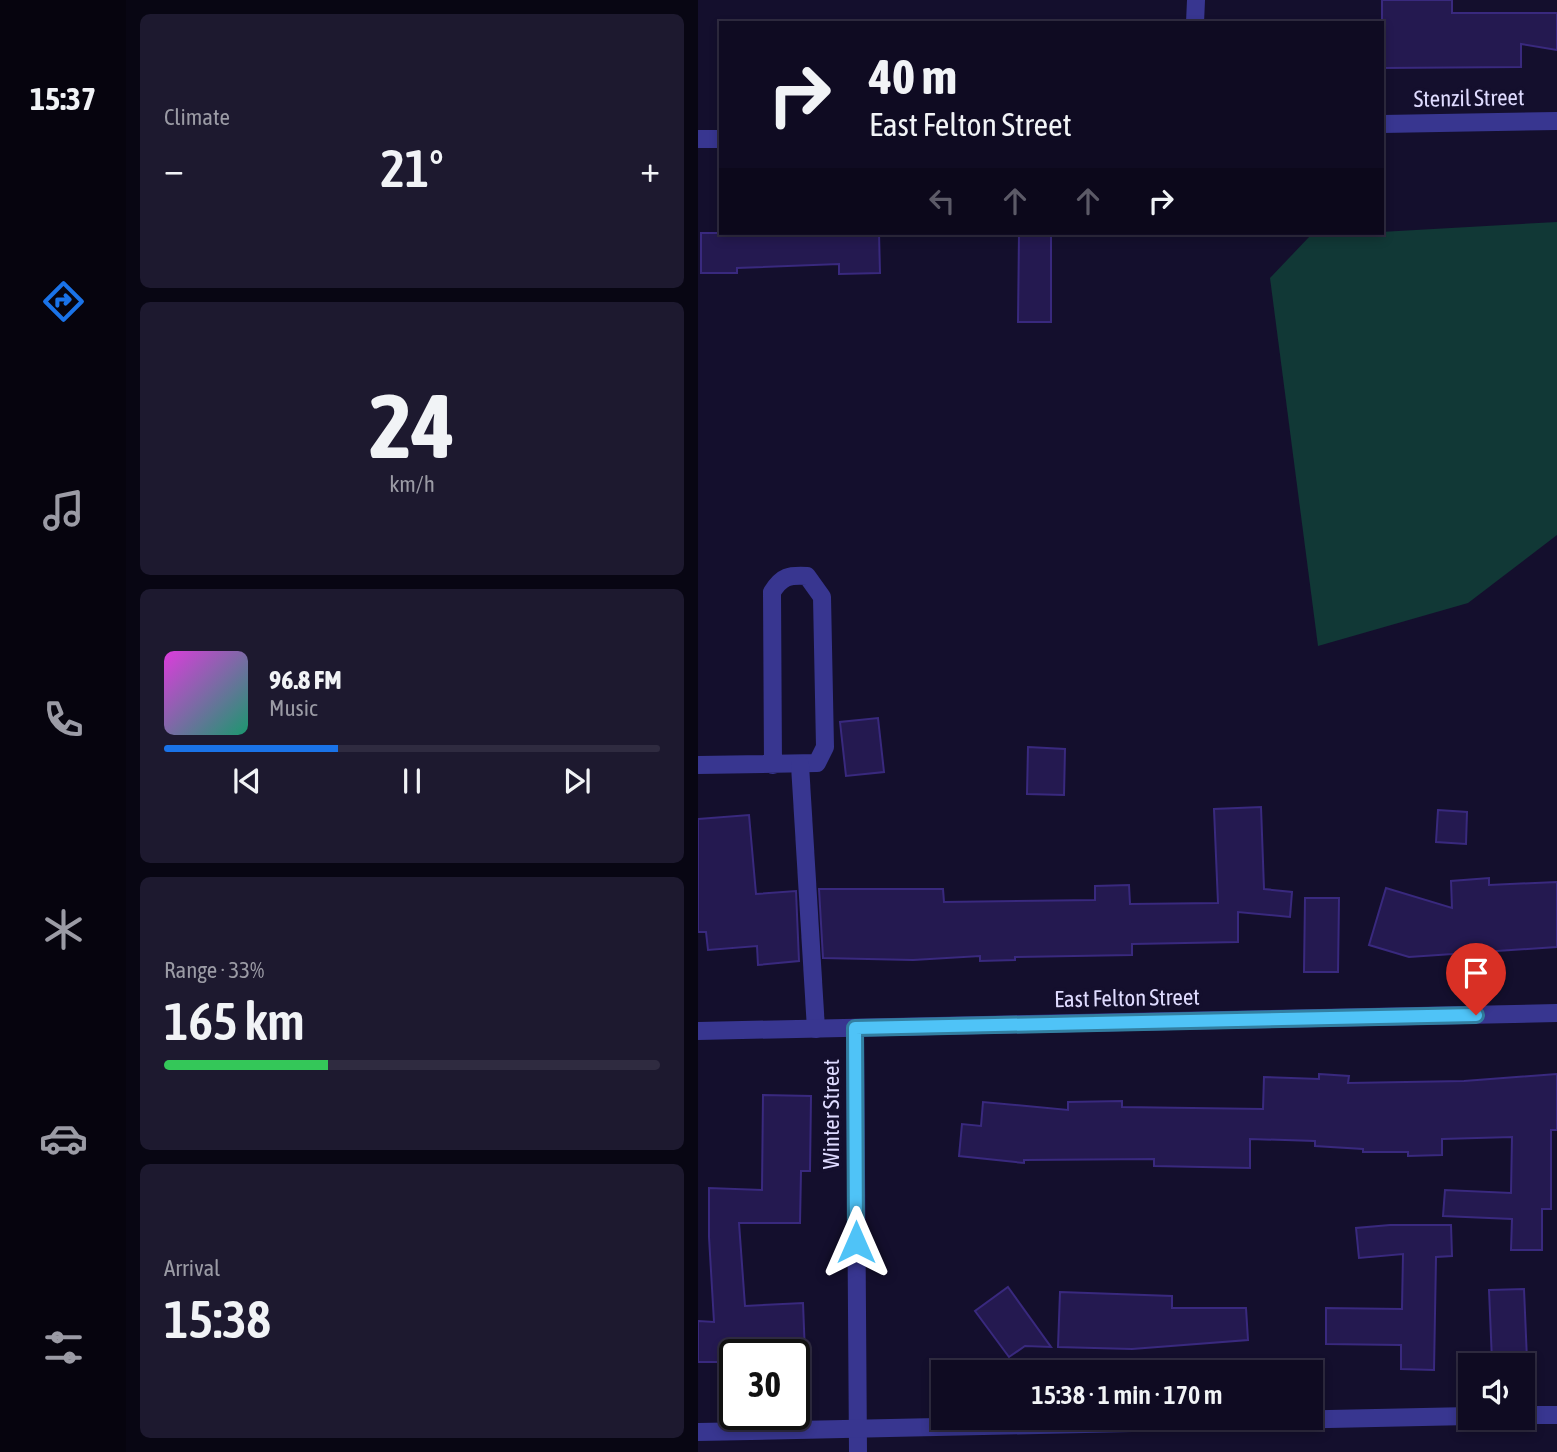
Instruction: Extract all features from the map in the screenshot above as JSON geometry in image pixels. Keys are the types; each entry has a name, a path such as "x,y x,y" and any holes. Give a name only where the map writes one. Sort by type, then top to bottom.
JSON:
{"street":[{"path":"1196,0 1196,21"},
{"name":"Stenzil Street","path":"1384,124 1557,121"},
{"path":"698,139 719,139"},
{"path":"698,765 773,765 800,765 818,763 825,747 822,597 807,576 790,575 780,579 772,592 773,765"},
{"path":"800,765 816,1029"},
{"name":"East Felton Street","path":"698,1031 1557,1013"},
{"name":"Winter Street","path":"855,1028 858,1452"},
{"path":"1535,1415 1557,1415"},
{"path":"698,1432 1458,1416"}],"green space":[{"path":"1557,222 1557,535 1468,603 1318,646 1270,278 1310,236 1384,235 1384,232"}],"building":[{"path":"1382,0 1452,0 1452,13 1557,13 1557,50 1521,44 1521,67 1384,68"},
{"path":"701,233 879,235 880,273 839,274 839,264 737,268 737,273 701,273"},
{"path":"1019,235 1051,235 1051,322 1018,322"},
{"path":"878,718 884,772 846,776 840,722"},
{"path":"1028,747 1065,749 1064,795 1027,794"},
{"path":"1261,807 1264,889 1292,892 1290,917 1238,912 1238,942 1132,944 1132,955 1015,957 1015,960 980,961 980,956 913,960 823,958 819,889 943,889 944,902 1095,900 1095,886 1129,885 1130,904 1218,903 1214,809"},
{"path":"1438,810 1467,812 1466,844 1436,842"},
{"path":"749,815 756,894 796,891 799,961 758,965 757,946 708,950 706,932 698,932 698,819"},
{"path":"1489,878 1489,885 1557,882 1557,947 1409,957 1369,945 1386,888 1452,908 1451,881"},
{"path":"1305,898 1339,898 1338,972 1304,972"},
{"path":"1319,1074 1349,1076 1348,1083 1464,1081 1557,1074 1557,1130 1551,1130 1551,1209 1542,1209 1542,1250 1511,1250 1512,1219 1443,1216 1445,1190 1511,1193 1512,1137 1442,1139 1442,1155 1408,1156 1408,1152 1363,1152 1363,1149 1315,1146 1315,1141 1250,1139 1250,1168 1154,1166 1154,1159 1024,1160 1024,1163 959,1156 962,1124 981,1126 983,1102 1068,1110 1068,1102 1122,1101 1122,1107 1263,1109 1264,1077 1319,1079"},
{"path":"763,1095 811,1096 810,1171 801,1171 800,1223 739,1223 745,1306 803,1303 804,1339 719,1339 719,1362 698,1362 698,1321 714,1322 709,1188 762,1190"},
{"path":"1451,1225 1452,1256 1436,1257 1434,1370 1401,1369 1401,1345 1326,1344 1326,1308 1402,1309 1403,1254 1359,1258 1356,1228"},
{"path":"1008,1287 1051,1347 1025,1346 1009,1357 975,1311"},
{"path":"1524,1289 1527,1353 1492,1353 1489,1290"},
{"path":"1060,1292 1172,1296 1172,1308 1246,1308 1248,1340 1132,1349 1058,1347"}],"route":[{"path":"856,1242 855,1028 1476,1015"}]}
